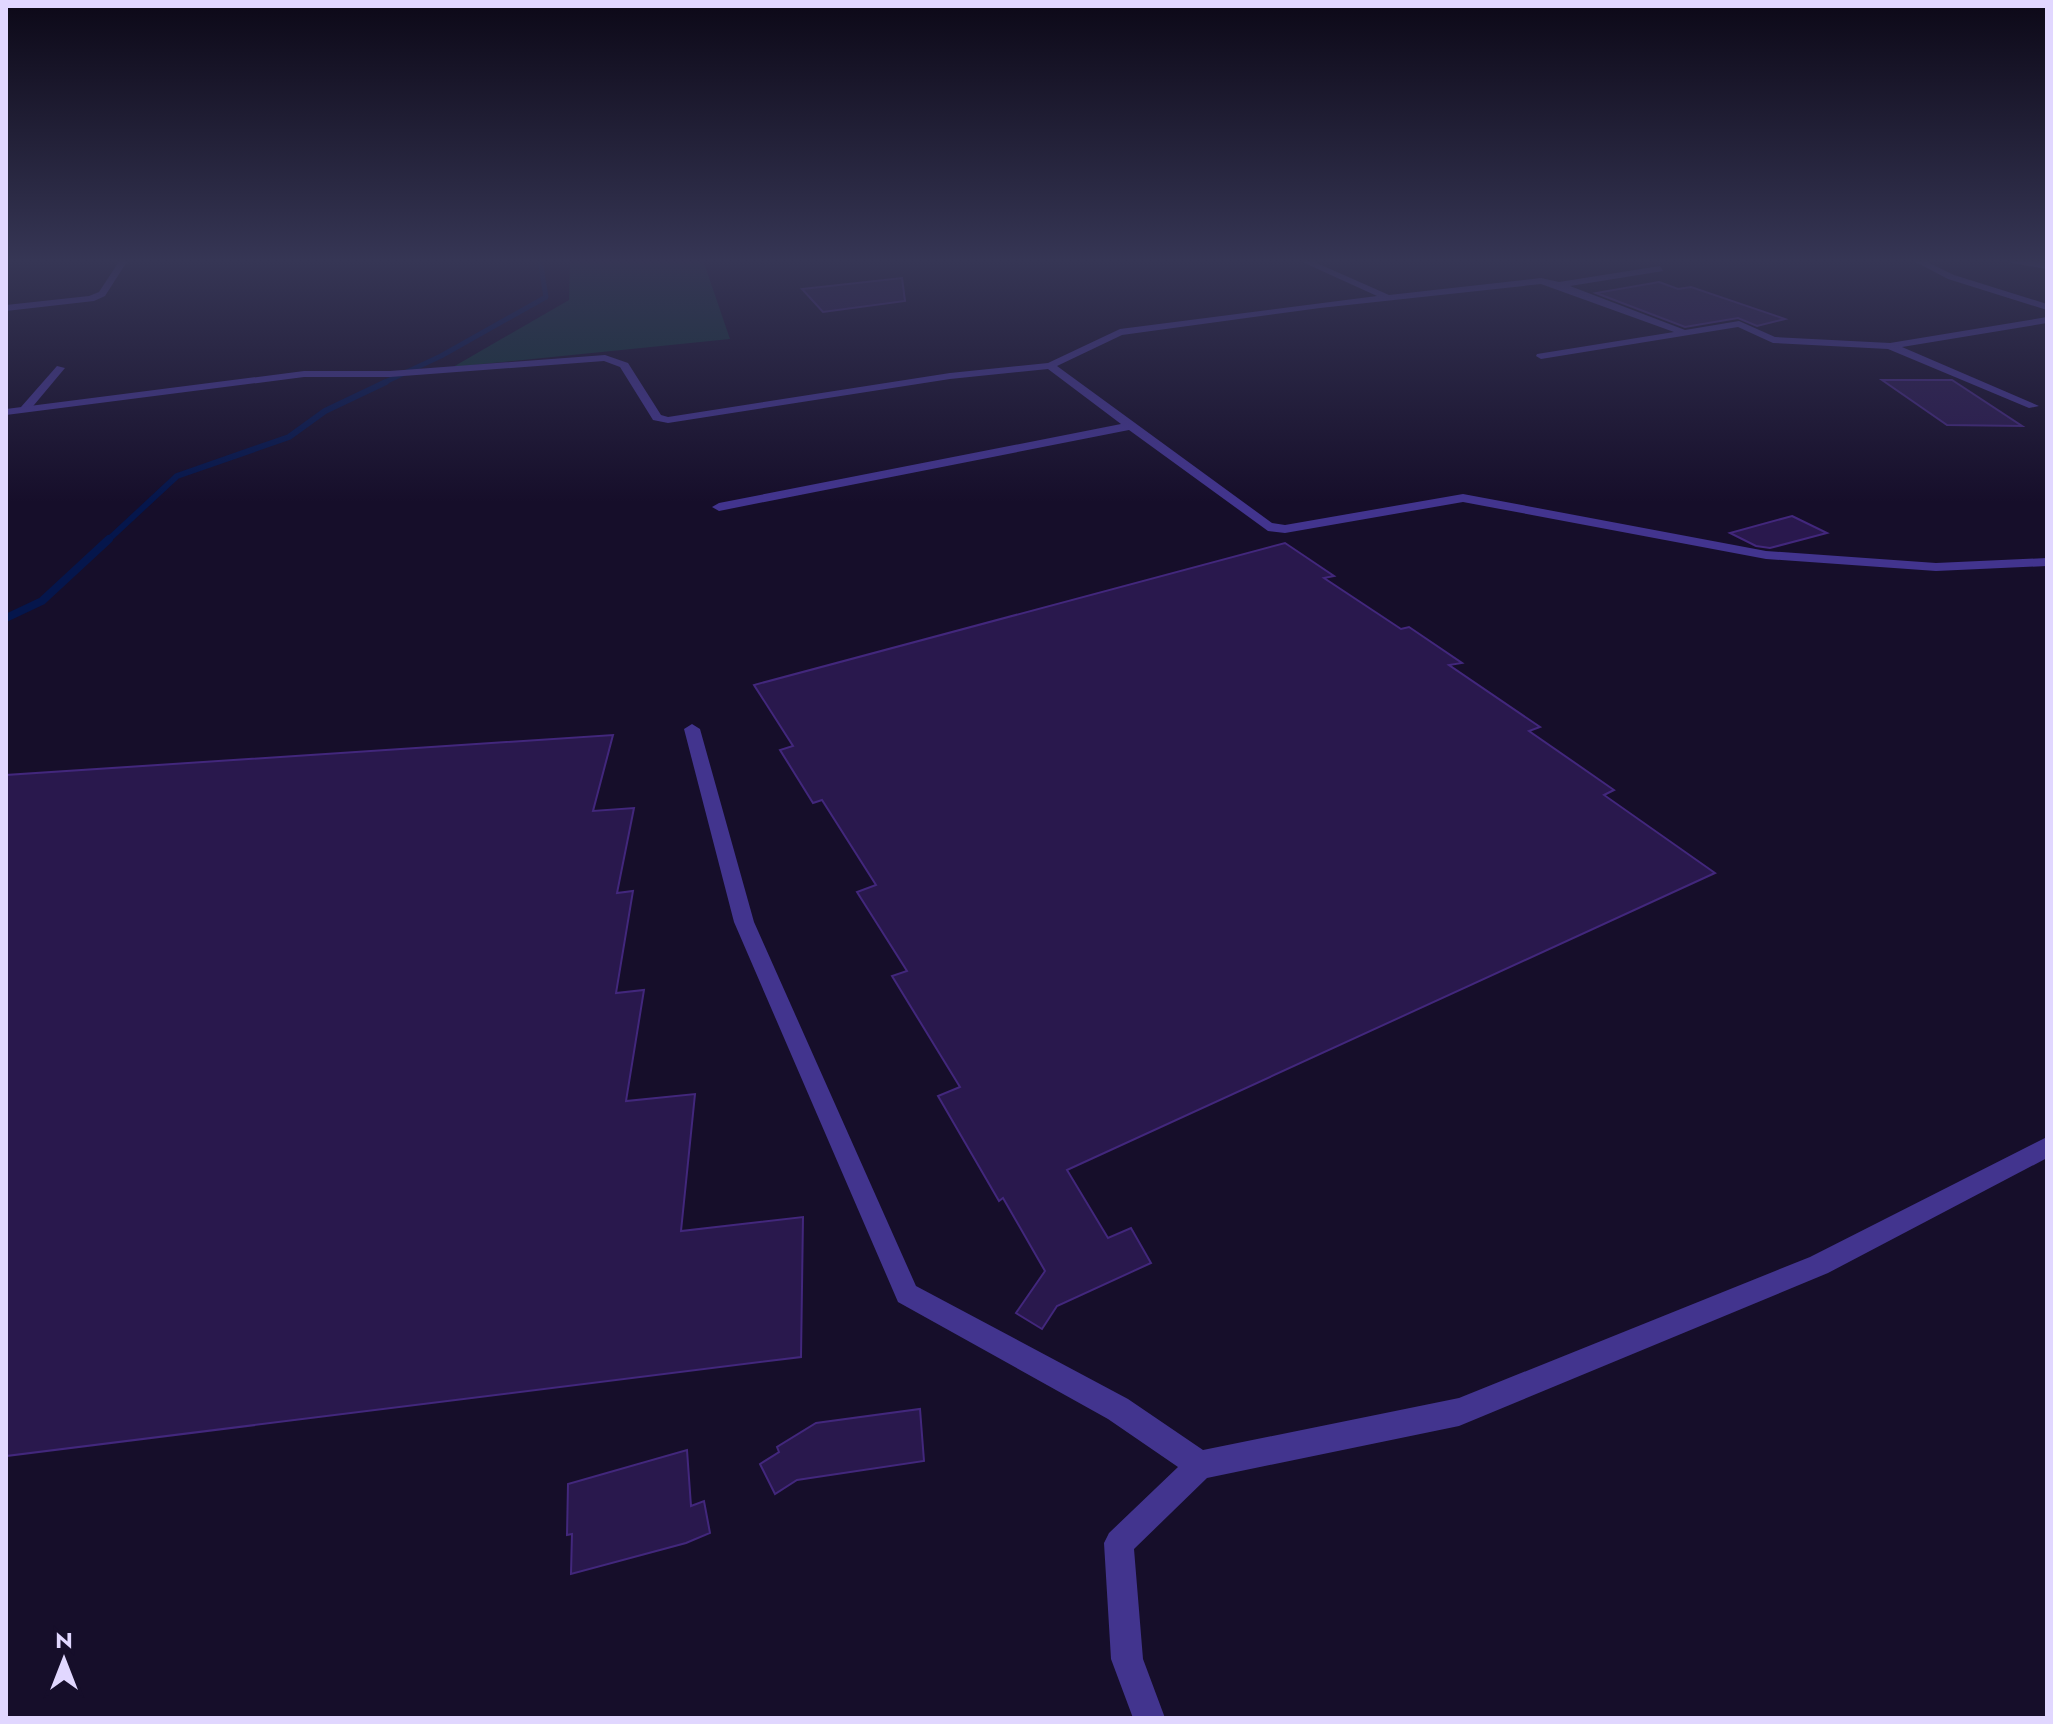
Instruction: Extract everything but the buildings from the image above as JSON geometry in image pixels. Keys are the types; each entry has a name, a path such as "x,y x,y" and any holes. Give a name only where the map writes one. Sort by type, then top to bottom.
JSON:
{"street":[{"path":"6,412 304,374 390,374 605,358 624,365 657,418 668,420 950,376 1050,366 1103,340"},
{"path":"1541,356 1628,340"},
{"path":"1782,340 1890,346 1923,340"},
{"path":"1890,346 2033,406"},
{"path":"1050,366 1268,527 1285,529 1463,498 1766,555 1936,567 2047,562"},
{"path":"719,507 1130,426"}],"lane":[{"path":"25,409 60,368"},
{"path":"692,729 744,922 907,1294 1118,1409 1200,1465"},
{"path":"1149,1718 1127,1659 1119,1543 1200,1465 1459,1412 1819,1265 2047,1147"}],"green space":[{"path":"499,340 716,340 453,367"}],"waterway":[{"path":"381,384 469,340"},
{"path":"107,541 177,476 289,437 325,411 386,382"},
{"path":"6,618 42,601 109,539"}]}
